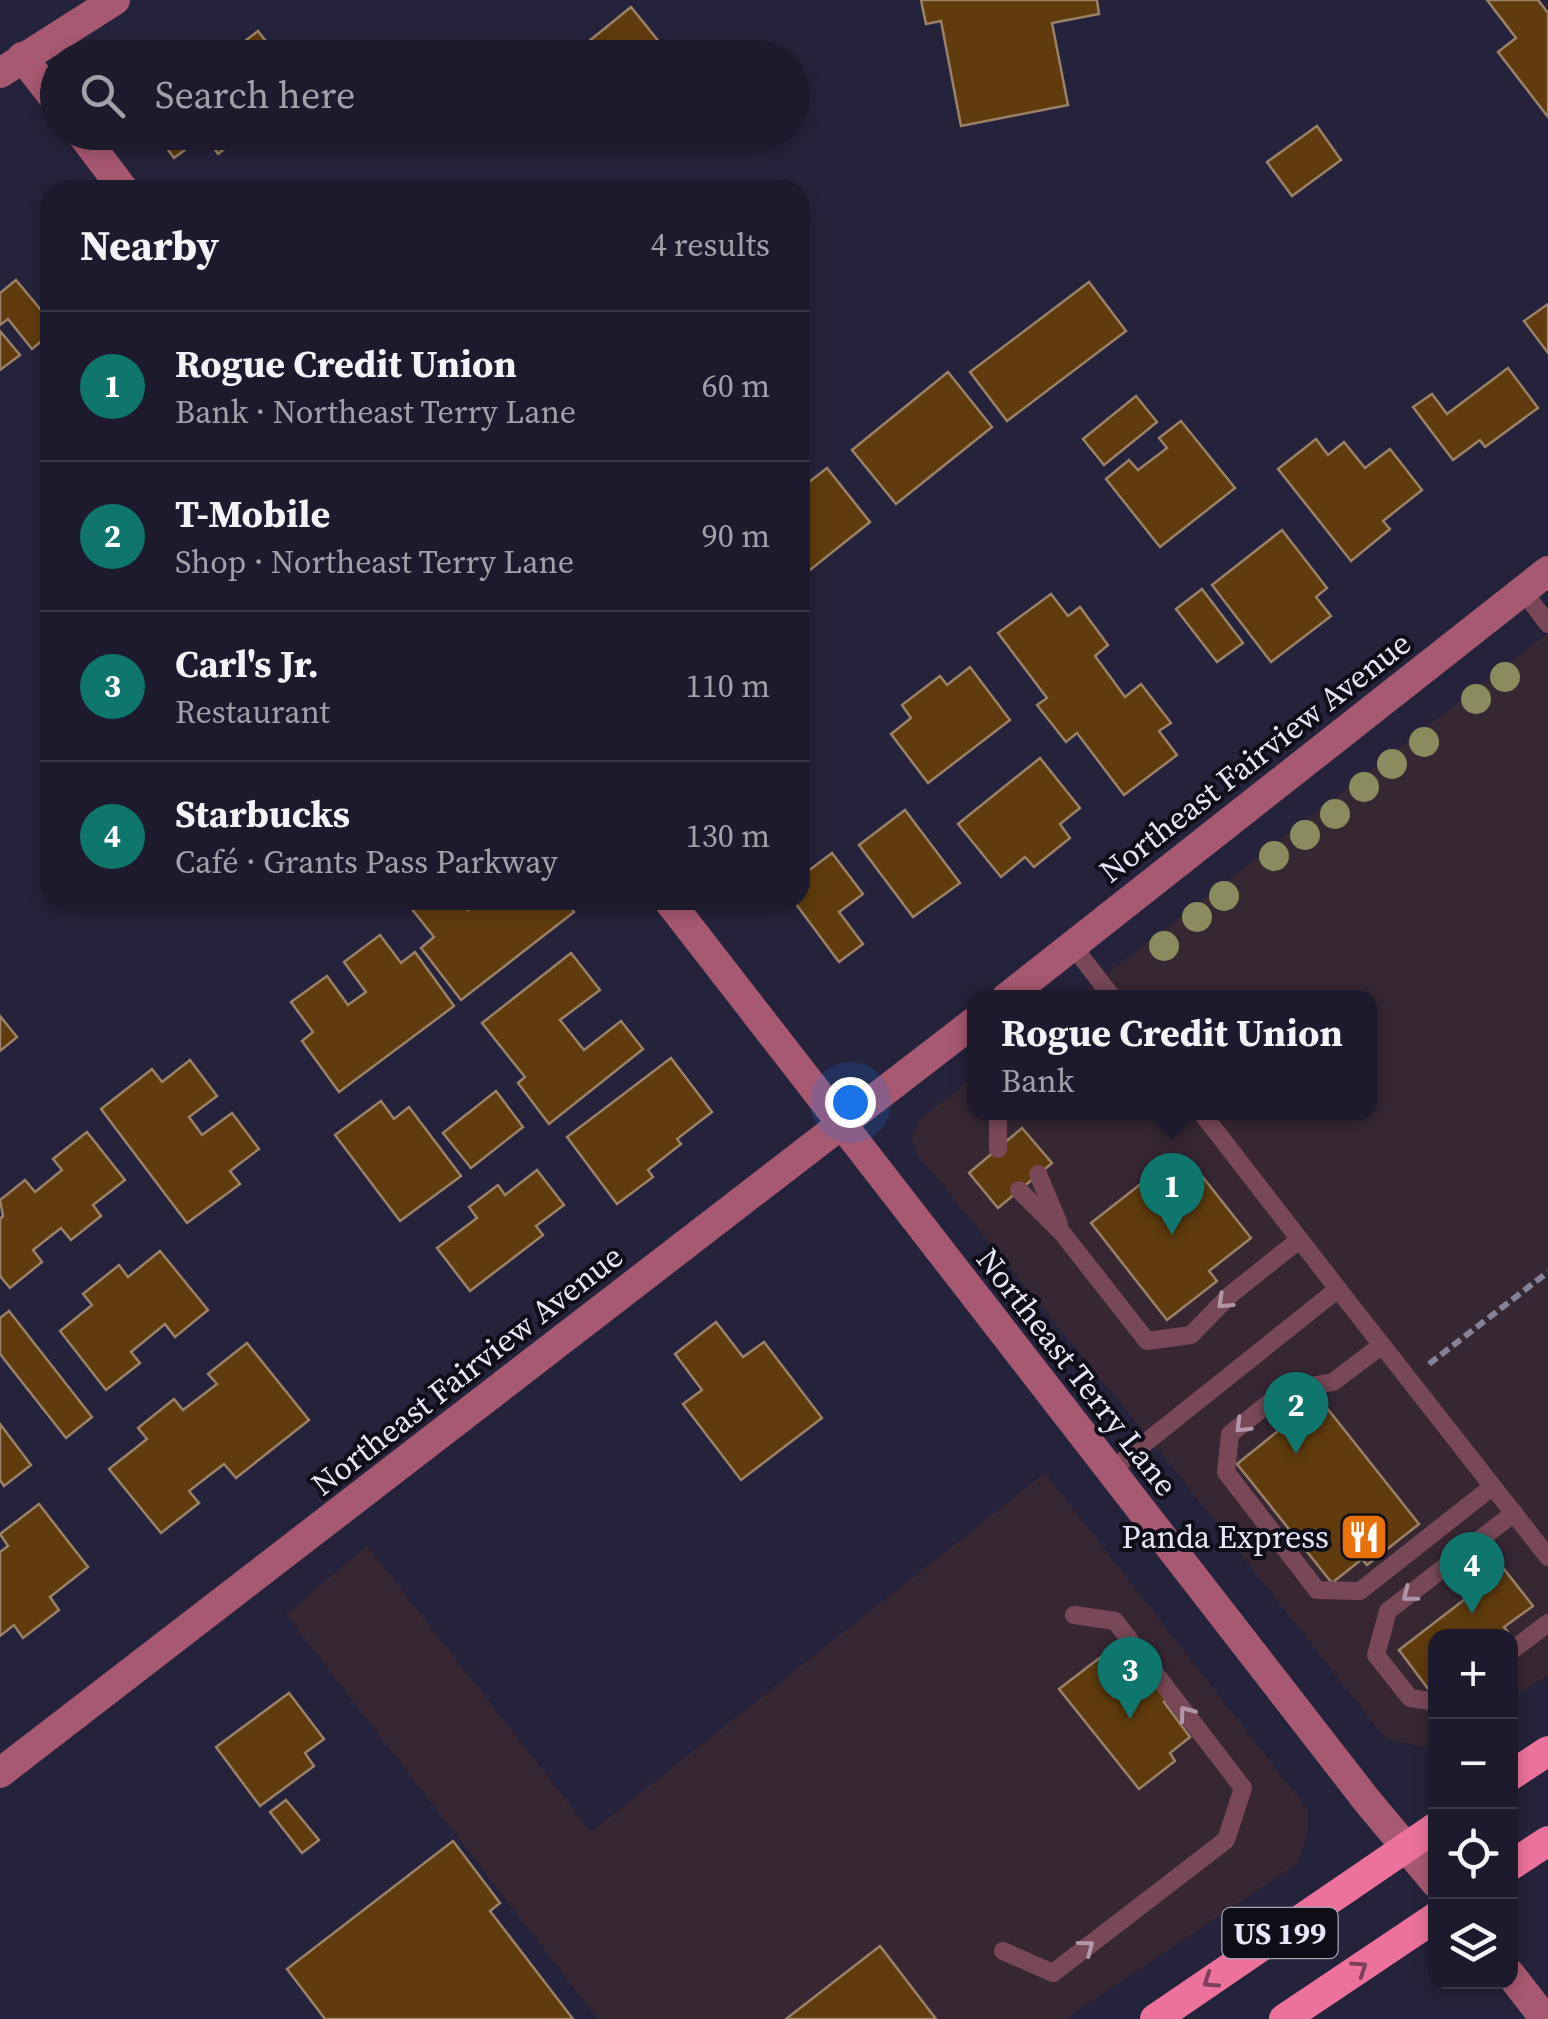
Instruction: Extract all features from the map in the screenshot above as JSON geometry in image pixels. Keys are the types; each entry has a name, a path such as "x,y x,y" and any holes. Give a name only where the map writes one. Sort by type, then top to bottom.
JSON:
{"highway":[{"path":"1518,1771 1548,1751"},
{"name":"US 199","path":"1155,2019 1428,1833"},
{"path":"1518,1861 1548,1840"},
{"name":"US 199","path":"1284,2019 1428,1922"}],"street":[{"path":"51,40 115,0"},
{"path":"40,47 11,65 40,88"},
{"path":"94,150 116,180"},
{"name":"Northeast Fairview Avenue","path":"1016,990 1548,571"},
{"name":"Northeast Terry Lane","path":"676,910 1428,1874"},
{"name":"Northeast Fairview Avenue","path":"0,1772 967,1028"},
{"path":"1518,1984 1545,2019"}],"lane":[{"path":"1522,591 1548,624"},
{"path":"1072,945 1106,990"},
{"path":"999,1120 1002,1146"},
{"path":"1207,1120 1548,1557"},
{"path":"1038,1174 1064,1234"},
{"path":"1019,1190 1064,1234 1147,1341 1190,1334 1230,1295 1299,1240"},
{"path":"1110,1471 1338,1289"},
{"path":"1382,1346 1333,1382 1284,1390 1230,1434 1226,1472 1317,1590 1360,1591 1492,1487"},
{"path":"1428,1701 1410,1698 1376,1655 1388,1611 1514,1514"},
{"path":"1003,1951 1053,1973 1226,1840 1244,1788 1115,1621 1074,1615"},
{"path":"1518,1646 1548,1623"}],"path":[{"path":"1409,1380 1548,1272"}],"shaded area":[{"path":"1548,633 1548,1675 1518,1694 1518,1629 1428,1629 1428,1745 1422,1747 1386,1739 1163,1455 917,1154 911,1138 919,1120 967,1082 967,1120 1377,1120 1377,990 1086,990"},
{"path":"1045,1473 1308,1810 1308,1831 1297,1864 1065,2019 598,2019 286,1614 367,1546 591,1832"}],"building":[{"path":"921,0 1097,0 1099,14 1052,23 1068,105 961,126 941,21 926,24"},
{"path":"1487,0 1538,0 1548,13 1548,117 1498,52 1516,38"},
{"path":"631,7 658,40 590,40"},
{"path":"258,31 265,40 246,40"},
{"path":"1317,126 1341,160 1292,196 1267,162"},
{"path":"168,150 185,150 174,158"},
{"path":"16,280 40,309 40,342 32,349 8,319 0,325 0,293"},
{"path":"1089,282 1126,331 1007,421 970,372"},
{"path":"1548,304 1548,353 1524,321"},
{"path":"0,331 20,355 0,370"},
{"path":"1508,368 1538,408 1485,447 1480,440 1453,460 1413,407 1432,394 1447,414"},
{"path":"948,372 992,427 896,504 852,450"},
{"path":"1136,396 1157,422 1104,465 1083,439"},
{"path":"1181,421 1235,488 1160,547 1106,479 1129,460 1138,470 1167,448 1159,438"},
{"path":"1316,439 1328,455 1344,442 1365,468 1390,449 1422,490 1383,521 1390,529 1351,561 1278,469"},
{"path":"827,468 870,522 810,570 810,481"},
{"path":"1282,530 1327,588 1316,597 1331,616 1271,662 1212,585"},
{"path":"1202,589 1243,643 1217,662 1176,609"},
{"path":"1051,594 1068,616 1080,607 1108,645 1095,656 1125,697 1141,684 1171,723 1159,731 1177,755 1124,795 1077,733 1066,742 1037,705 1047,698 998,633"},
{"path":"970,667 1010,720 928,783 891,734 911,718 902,705 940,676 947,685"},
{"path":"1040,758 1080,808 1060,824 1070,838 1034,867 1025,857 1001,877 958,824"},
{"path":"905,810 960,883 913,917 859,845"},
{"path":"832,853 863,894 839,912 863,944 839,962 800,910 810,910 810,870"},
{"path":"413,910 574,912 461,1000 421,948 434,937"},
{"path":"380,935 401,963 415,952 454,1006 339,1092 302,1041 313,1032 291,1002 327,976 348,1005 366,992 344,962"},
{"path":"571,953 600,990 560,1020 584,1050 621,1021 643,1049 549,1124 518,1083 525,1077 482,1023"},
{"path":"0,1016 17,1037 0,1051"},
{"path":"671,1058 712,1112 677,1139 681,1144 648,1170 653,1177 617,1204 567,1137"},
{"path":"190,1060 217,1096 189,1117 202,1135 232,1113 259,1149 230,1171 240,1184 187,1223 101,1109 152,1069 162,1082"},
{"path":"496,1091 523,1127 471,1168 443,1133"},
{"path":"381,1101 394,1119 409,1107 461,1176 400,1221 335,1135"},
{"path":"1022,1128 1052,1163 998,1208 969,1173"},
{"path":"87,1132 125,1180 93,1205 101,1216 71,1240 61,1228 33,1250 42,1262 10,1288 0,1276 0,1200 25,1180 35,1192 62,1170 53,1159"},
{"path":"1194,1166 1251,1238 1209,1271 1217,1281 1167,1320 1091,1223 1142,1183 1154,1198"},
{"path":"537,1170 564,1205 536,1226 543,1235 470,1291 437,1248 477,1218 469,1207 498,1185 505,1195"},
{"path":"160,1251 208,1310 175,1337 165,1324 131,1352 140,1363 106,1390 60,1331 92,1305 83,1294 119,1265 128,1277"},
{"path":"9,1311 92,1417 66,1438 0,1354 0,1318"},
{"path":"716,1322 743,1357 764,1342 822,1418 741,1480 683,1404 702,1390 675,1354"},
{"path":"247,1343 309,1420 236,1478 224,1464 189,1491 199,1503 161,1533 109,1469 147,1439 138,1428 174,1399 183,1410 217,1384 208,1374"},
{"path":"1319,1398 1419,1524 1367,1565 1362,1559 1332,1583 1237,1464"},
{"path":"0,1424 31,1465 4,1486 0,1480"},
{"path":"39,1504 88,1567 50,1597 59,1610 23,1638 14,1625 0,1636 0,1552 8,1546 0,1534"},
{"path":"1504,1569 1533,1606 1506,1629 1428,1629 1428,1689 1399,1650"},
{"path":"1119,1643 1150,1683 1156,1678 1170,1696 1164,1702 1190,1737 1170,1753 1175,1761 1139,1789 1059,1689"},
{"path":"289,1693 324,1739 305,1753 314,1766 260,1806 216,1747"},
{"path":"286,1800 319,1840 302,1853 270,1812"},
{"path":"453,1841 500,1903 490,1911 573,2019 325,2019 287,1969"},
{"path":"880,1946 936,2019 786,2019"}],"place":[{"name":"Rogue Credit Union","path":"1172,1235"},
{"name":"T-Mobile","path":"1296,1454"},
{"name":"Panda Express","path":"1364,1537"},
{"name":"Starbucks","path":"1472,1614"},
{"name":"Carl's Jr.","path":"1130,1719"}]}
